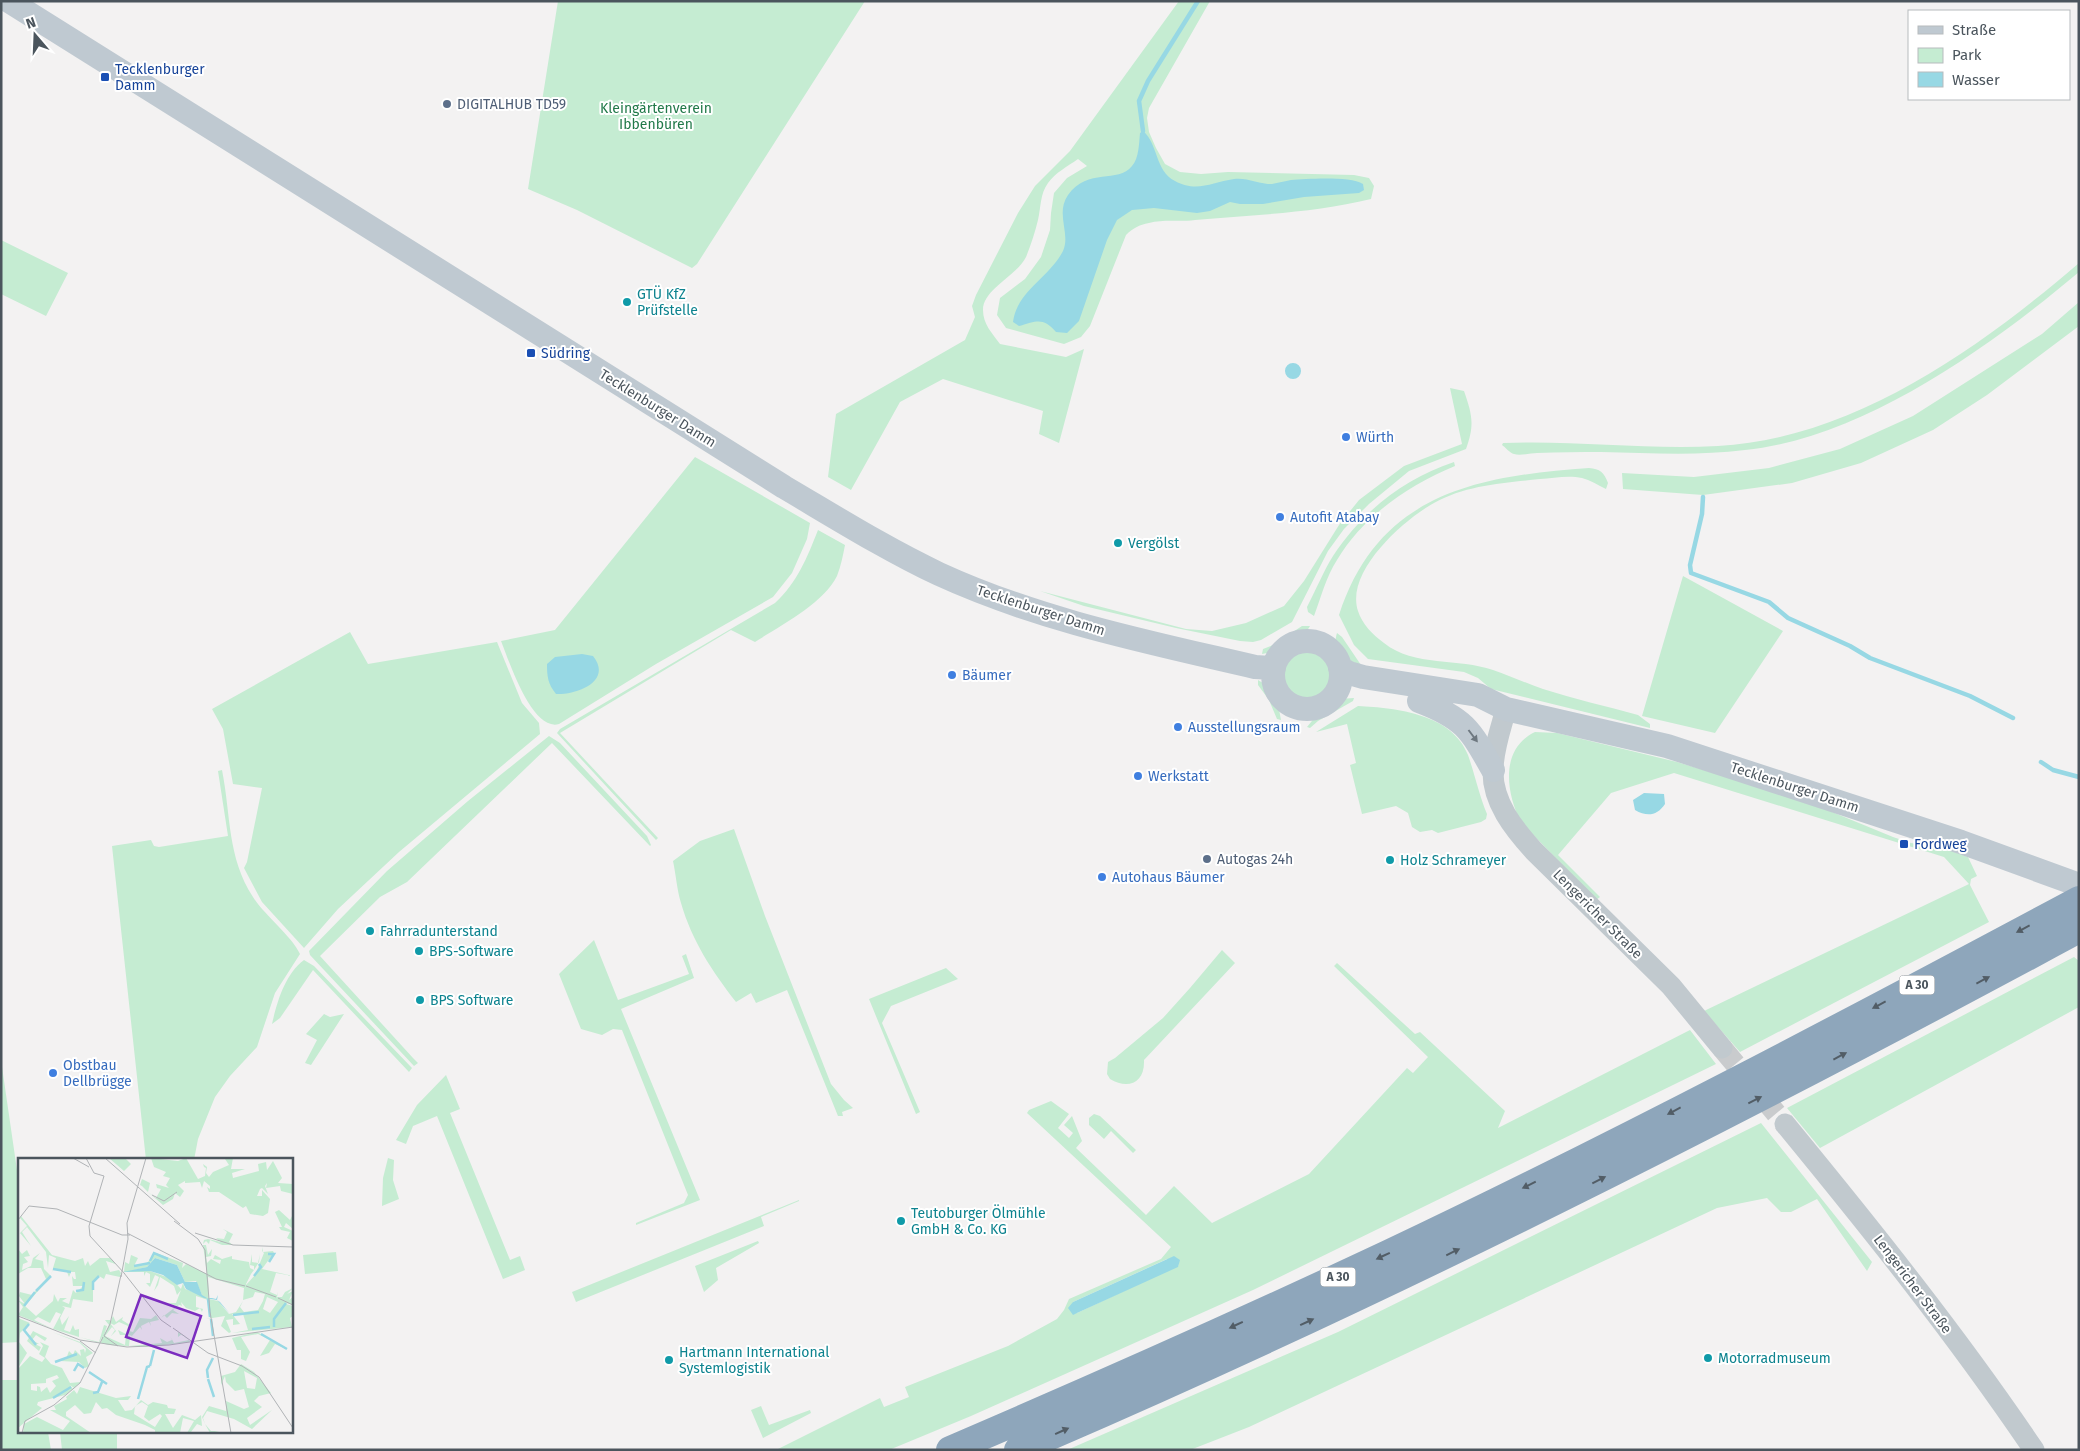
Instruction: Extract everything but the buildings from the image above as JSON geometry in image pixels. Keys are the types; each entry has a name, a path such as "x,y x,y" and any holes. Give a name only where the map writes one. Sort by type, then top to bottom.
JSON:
{"highway":[{"name":"A 30","path":"950,1450 1220,1332 1391,1253 1562,1169 2075,910"},
{"name":"A 30","path":"1018,1450 1318,1317 1490,1234 1713,1122 1797,1079 2075,910"}],"main road":[{"name":"Tecklenburger Damm","path":"9,1 784,487 888,548 940,574 1020,606 1121,636 1255,667 1274,668"},
{"path":"1305,641 1325,646 1332,652 1340,668 1339,686 1335,694 1328,702 1308,709 1298,707 1281,696 1273,678 1278,658 1285,649 1295,643 1305,641"},
{"name":"Tecklenburger Damm","path":"1340,668 1349,673 1363,676 1478,695 1506,709 1668,746 1961,842 2075,910"},
{"name":"Tecklenburger Damm","path":"1335,694 1347,691 1360,691 1476,711 1506,709"},
{"name":"Lengericher Straße","path":"1419,701 1442,710 1461,722 1476,740 1493,770"}],"street":[{"name":"Lengericher Straße","path":"1506,709 1493,770 1500,802 1506,816 1518,833 1671,986 1722,1048"},
{"name":"Lengericher Straße","path":"1785,1124 1870,1228 1949,1330 2034,1450"}],"green space":[{"name":"Kleingärtenverein Ibbenbüren","path":"558,1 865,1 697,264 692,268 577,210 528,189"},
{"path":"1179,1 1210,1 1149,108 1147,118 1149,132 1165,164 1180,172 1201,174 1228,172 1354,175 1369,178 1374,186 1371,199 1306,210 1189,221 1160,221 1136,227 1126,235 1090,326 1081,337 1064,344 1006,328 997,315 1000,298 1025,279 1041,257 1050,230 1054,193 1067,178 1087,166 1078,159 1058,173 1045,187 1037,225 1026,257 1022,264 988,296 984,302 983,310 986,324 1000,344 1066,357 1084,349 1059,443 1039,434 1043,411 943,379 900,402 851,490 828,477 836,414 965,340 975,317 972,306 976,295 1018,213 1035,186 1070,151"},
{"path":"1,240 68,273 46,316 1,294"},
{"path":"2079,263 2079,272 2044,301 2006,330 1923,385 1879,408 1834,428 1790,442 1745,450 1691,454 1577,452 1519,455 1512,453 1502,445 1503,443 1530,442 1664,447 1718,446 1768,440 1817,426 1865,407 1912,384 2000,326"},
{"path":"2079,302 2079,326 1987,395 1933,430 1861,463 1792,483 1703,495 1623,489 1622,473 1694,477 1769,468 1840,449 1913,416 2042,334"},
{"path":"1450,388 1464,391 1469,406 1471,433 1466,449 1409,471 1369,504 1344,529 1328,551 1292,622 1261,640 1253,642 1240,641 1176,628 1084,606 1040,591 1186,629 1212,631 1246,623 1284,606 1304,581 1339,525 1359,500 1404,466 1462,444"},
{"path":"695,457 810,523 807,539 792,573 773,597 656,664 559,724 549,724 531,707 516,678 501,641 555,630"},
{"path":"1454,462 1455,466 1404,492 1360,529 1333,567 1314,616 1308,612 1307,607 1329,562 1357,525 1401,487 1435,469"},
{"path":"1589,468 1599,470 1605,476 1608,483 1606,489 1591,481 1572,477 1513,482 1459,492 1421,511 1393,534 1368,564 1360,580 1356,596 1358,611 1365,625 1372,633 1396,651 1423,659 1480,666 1543,689 1638,715 1650,724 1650,728 1491,689 1478,678 1464,672 1368,659 1354,645 1339,615 1356,574 1379,542 1405,517 1436,499 1471,486 1508,477"},
{"path":"818,530 845,545 837,576 831,586 812,605 755,642 731,630 560,733 658,838 656,840 557,733 560,729 775,603 795,578"},
{"path":"1683,576 1783,631 1715,733 1642,716"},
{"path":"1302,626 1310,626 1305,634 1285,643 1277,651 1262,654 1263,649 1273,645"},
{"path":"350,632 368,664 497,642 522,703 539,723 540,734 399,852 338,909 304,948 262,902 244,868 247,862 262,788 233,784 223,729 212,709"},
{"path":"1337,633 1342,637 1361,665 1345,658 1338,650 1336,646"},
{"path":"1307,651 1316,653 1324,658 1329,666 1331,675 1329,684 1324,692 1316,697 1307,699 1298,697 1290,692 1285,684 1283,675 1285,666 1290,658 1298,653"},
{"path":"1258,680 1272,692 1281,720 1277,719 1269,700 1258,685"},
{"path":"1354,698 1353,701 1318,721 1310,728 1307,727 1316,716 1339,699"},
{"path":"1358,706 1389,709 1422,716 1450,730 1460,741 1468,755 1487,814 1486,819 1438,833 1432,830 1420,832 1412,827 1408,813 1396,806 1362,814 1350,765 1356,763 1347,724 1316,732"},
{"path":"1535,732 1557,733 1677,762 1803,800 1911,843 1938,846 1968,857 1977,876 1971,879 1970,885 1989,922 1740,1052 1704,1011 1969,884 1944,857 1674,773 1611,793 1558,855 1600,897 1596,900 1520,821 1515,809 1509,784 1511,760 1516,749 1524,739"},
{"path":"549,736 560,743 647,836 651,845 552,743 407,882 380,897 320,956 418,1063 414,1066 310,955 309,951 387,871 468,801"},
{"path":"222,770 231,835 238,867 253,897 291,940 300,954 275,993 257,1047 230,1076 215,1097 198,1139 194,1158 146,1158 112,846 151,840 154,846 159,847 228,836 218,771"},
{"path":"734,829 765,916 831,1084 853,1108 842,1112 843,1116 838,1116 787,990 756,1003 751,993 736,1002 704,955 686,917 680,898 673,861 700,841"},
{"path":"594,940 618,1000 689,974 682,956 686,954 694,978 621,1009 700,1200 636,1225 636,1223 684,1203 688,1195 622,1030 613,1029 602,1035 581,1029 559,974"},
{"path":"1222,950 1235,963 1144,1060 1144,1068 1138,1079 1129,1084 1123,1084 1110,1079 1107,1074 1108,1062 1163,1018"},
{"path":"2074,957 2079,961 2079,1007 1820,1148 1787,1108"},
{"path":"304,960 314,966 412,1068 409,1072 313,970 280,1018 272,1024 279,998 287,981 297,966"},
{"path":"1337,963 1415,1034 1420,1032 1505,1111 1498,1128 1690,1030 1716,1064 1253,1290 971,1416 889,1450 776,1450 880,1398 884,1407 909,1397 905,1387 1008,1346 1057,1319 1069,1299 1161,1259 1171,1247 1027,1113 1029,1110 1051,1101 1069,1114 1058,1128 1069,1138 1073,1133 1064,1125 1072,1116 1082,1141 1076,1148 1146,1215 1174,1186 1212,1223 1309,1174 1407,1068 1413,1073 1428,1057 1334,966","holes":["1167,1259 1179,1265 1077,1313 1073,1302"]},
{"path":"946,968 958,979 891,1006 882,1023 920,1112 916,1114 869,999"},
{"path":"324,1014 330,1017 344,1014 311,1065 305,1063 317,1040 306,1034"},
{"path":"1,1060 18,1177 18,1342 1,1343"},
{"path":"446,1075 460,1109 450,1113 510,1260 520,1256 525,1270 503,1279 437,1116 413,1126 406,1144 396,1140 417,1105"},
{"path":"1094,1114 1100,1116 1136,1150 1133,1153 1111,1131 1104,1139 1089,1125 1089,1118"},
{"path":"1761,1123 1872,1262 1867,1271 1817,1199 1791,1212 1781,1212 1767,1198 1717,1208 1249,1427 1190,1450 1067,1450 1338,1332"},
{"path":"388,1158 394,1160 393,1180 399,1199 382,1206 383,1178"},
{"path":"799,1200 761,1217 764,1226 576,1302 572,1292"},
{"path":"758,1241 759,1243 716,1268 718,1280 704,1292 695,1266"},
{"path":"336,1252 338,1271 305,1274 303,1255"},
{"path":"1,1380 18,1380 18,1434 48,1434 51,1450 1,1450"},
{"path":"761,1406 769,1425 810,1410 811,1413 763,1438 751,1410"},
{"path":"60,1434 117,1434 117,1450 62,1450"}],"water":[{"path":"1143,131 1152,142 1160,164 1168,176 1175,181 1190,186 1204,186 1226,180 1239,179 1272,184 1291,180 1328,179 1357,181 1363,184 1364,190 1359,193 1304,197 1263,204 1230,202 1210,211 1197,213 1154,208 1132,210 1117,220 1107,240 1079,321 1067,333 1056,332 1043,322 1019,326 1013,322 1021,302 1057,261 1063,251 1065,237 1063,209 1068,195 1076,186 1084,181 1119,174 1132,166 1136,159 1140,133"},
{"path":"1293,363 1299,365 1301,371 1299,377 1293,379 1287,377 1285,371 1287,365"},
{"path":"582,654 593,656 598,665 599,673 596,679 582,689 564,694 556,694 548,680 547,664 555,657"},
{"path":"1644,793 1664,794 1665,804 1659,811 1651,814 1644,814 1635,810 1633,800"},
{"path":"1174,1256 1180,1260 1178,1267 1073,1315 1068,1308 1073,1302"}],"waterway":[{"path":"1143,131 1139,101 1148,81 1198,1"},
{"path":"1703,497 1702,514 1690,565 1691,573 1769,602 1788,618 1850,646 1870,658 1970,696 2013,718"},
{"path":"2041,762 2053,770 2079,777"}],"tunnel":[{"path":"1722,1048 1785,1124"}],"place":[{"name":"Tecklenburger Damm","path":"105,77"},
{"name":"DIGITALHUB TD59","path":"447,104"},
{"name":"GTÜ KfZ Prüfstelle","path":"627,302"},
{"name":"Südring","path":"531,353"},
{"name":"Würth","path":"1346,437"},
{"name":"Autofit Atabay","path":"1280,517"},
{"name":"Vergölst","path":"1118,543"},
{"name":"Bäumer","path":"952,675"},
{"name":"Ausstellungsraum","path":"1178,727"},
{"name":"Werkstatt","path":"1138,776"},
{"name":"Fordweg","path":"1904,844"},
{"name":"Autogas 24h","path":"1207,859"},
{"name":"Holz Schrameyer","path":"1390,860"},
{"name":"Autohaus Bäumer","path":"1102,877"},
{"name":"Fahrradunterstand","path":"370,931"},
{"name":"BPS-Software","path":"419,951"},
{"name":"BPS Software","path":"420,1000"},
{"name":"Obstbau Dellbrügge","path":"53,1073"},
{"name":"Teutoburger Ölmühle GmbH & Co. KG","path":"901,1221"},
{"name":"Motorradmuseum","path":"1708,1358"},
{"name":"Hartmann International Systemlogistik","path":"669,1360"}]}
